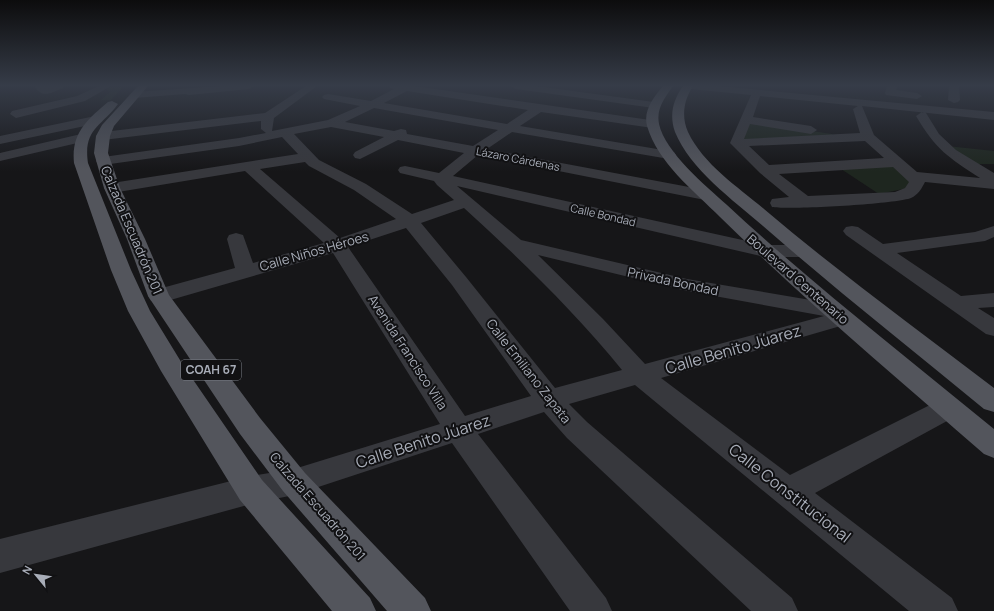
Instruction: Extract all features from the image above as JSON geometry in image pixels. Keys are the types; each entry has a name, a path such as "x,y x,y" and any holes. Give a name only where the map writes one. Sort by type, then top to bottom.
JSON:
{"main road":[{"path":"93,131 107,115"},
{"name":"Boulevard Centenario","path":"654,115 658,137 669,155 705,195 765,251 994,446"},
{"name":"Boulevard Centenario","path":"678,115 678,122 683,136 709,168 802,251 994,402"},
{"name":"Calzada Escuadrón 201","path":"93,131 100,147 112,188 136,239 159,296 250,426 294,482 412,611"},
{"name":"Calzada Escuadrón 201","path":"93,131 79,152 81,163 121,270 139,310 174,372 251,490 358,611"}],"street":[{"path":"9,115 38,117 51,128"},
{"path":"274,128 278,115"},
{"path":"0,140 51,128 93,131 274,128 331,123 349,115"},
{"path":"360,155 434,115 669,155"},
{"path":"442,178 476,150 529,115"},
{"path":"582,115 631,122 653,115"},
{"path":"625,115 631,122"},
{"path":"747,115 738,138 738,143 765,170 805,202"},
{"path":"856,115 862,137"},
{"path":"979,115 994,116"},
{"path":"922,116 941,144 951,153 994,180"},
{"path":"745,120 862,137 916,179 969,191 994,193"},
{"name":"Lázaro Cárdenas","path":"331,123 705,195"},
{"path":"103,161 239,142 274,128"},
{"name":"Calle Emiliano Zapata","path":"274,128 307,157 325,170 360,187 410,221 459,280 550,400 577,430 779,611"},
{"path":"0,158 93,131"},
{"path":"738,143 862,137"},
{"path":"112,188 307,157"},
{"path":"765,170 896,162"},
{"name":"Avenida Francisco Villa","path":"248,166 338,246 458,429 593,611"},
{"path":"972,167 994,167"},
{"name":"Calle Bondad","path":"405,170 765,251 802,251"},
{"name":"Calle Constitucional","path":"442,178 442,182 513,244 605,332 640,375 939,611"},
{"path":"916,179 994,184"},
{"path":"778,203 894,197 905,195 913,190 916,179"},
{"name":"Calle Niños Héroes","path":"159,296 338,246 466,202"},
{"path":"852,231 994,330"},
{"path":"878,250 978,237 994,231"},
{"path":"236,239 246,271"},
{"name":"Privada Bondad","path":"513,244 687,285 839,314"},
{"path":"955,303 994,300"},
{"name":"Calle Benito Júarez","path":"0,556 251,490 294,482 378,457 458,429 550,400 640,375 839,314"},
{"path":"788,492 948,408"}],"shaded area":[{"path":"746,121 832,134 834,137 740,141"},
{"path":"947,146 994,151 994,164 971,164"},
{"path":"894,164 912,182 908,188 879,194 838,167"}]}
